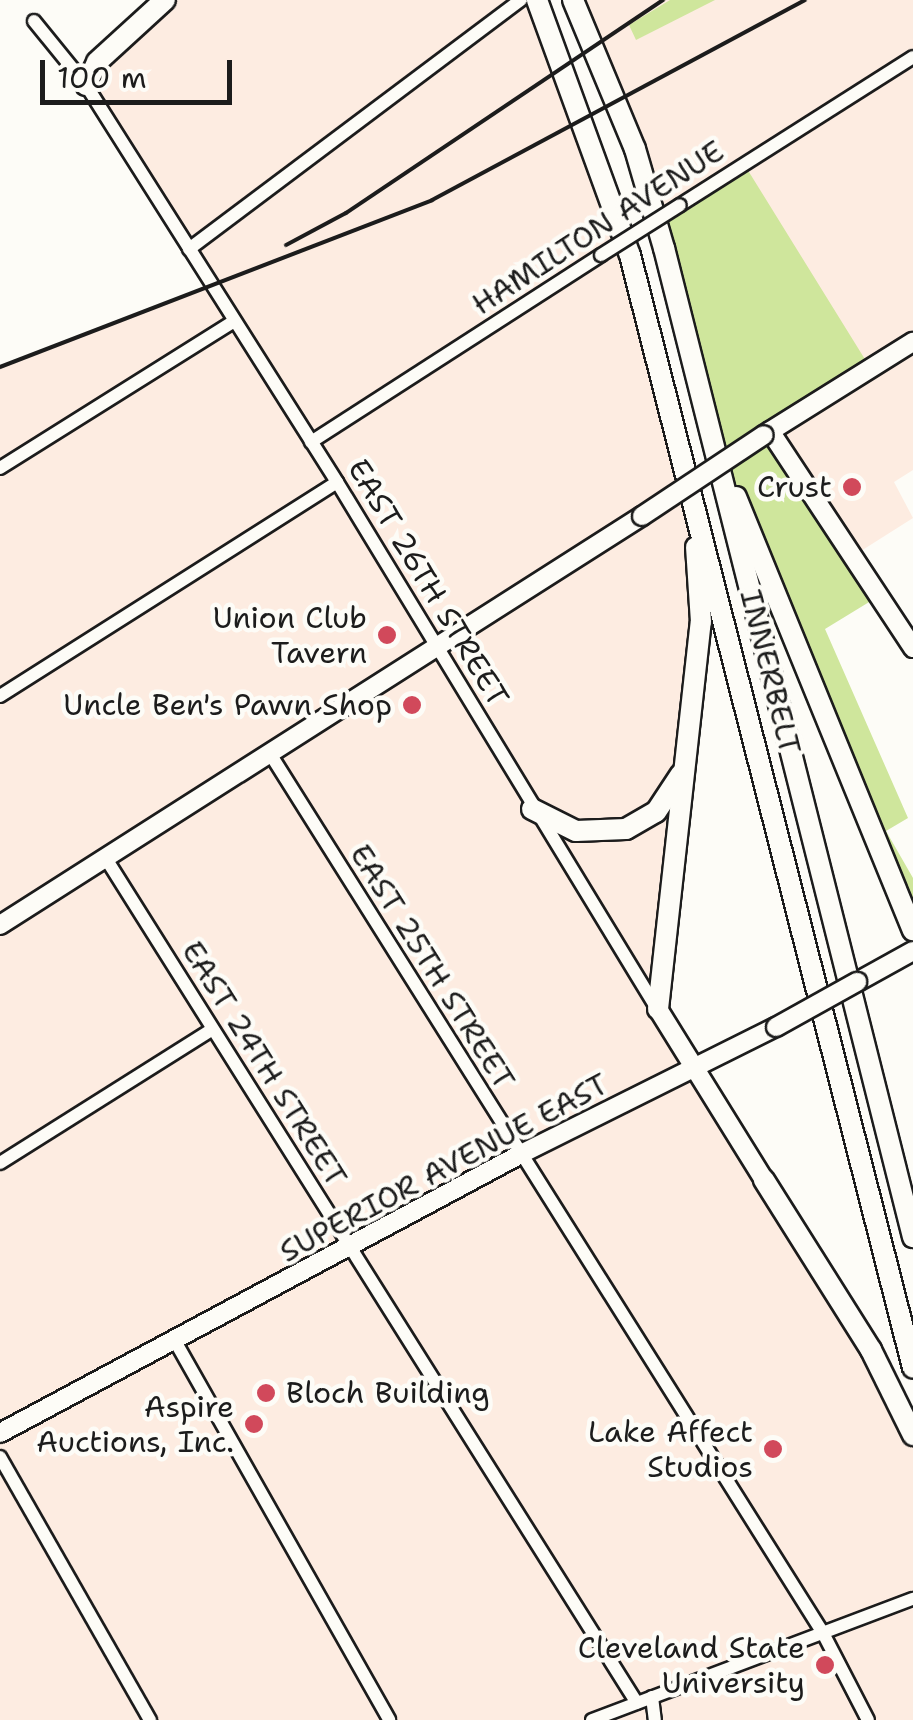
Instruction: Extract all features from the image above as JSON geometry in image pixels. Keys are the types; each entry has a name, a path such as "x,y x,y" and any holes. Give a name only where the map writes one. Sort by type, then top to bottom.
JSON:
{"highway":[{"path":"86,85 97,62 165,0"},
{"name":"INNERBELT","path":"537,0 611,192 913,1368"},
{"name":"INNERBELT","path":"573,0 634,149 709,424 913,1237"},
{"path":"709,424 913,930"},
{"path":"658,1009 702,605 683,466"},
{"path":"532,809 576,831 626,829 668,799 687,758"},
{"path":"764,1180 843,1303 913,1435"}],"main road":[{"path":"0,925 913,342"},
{"path":"767,433 913,648"},
{"name":"SUPERIOR AVENUE EAST","path":"0,1433 351,1249 521,1154 697,1070 913,951"},
{"name":"EAST 26TH STREET","path":"658,1009 764,1180"}],"street":[{"path":"189,250 521,0"},
{"name":"EAST 26TH STREET","path":"34,21 86,85 337,482 532,809 658,1009"},
{"name":"HAMILTON AVENUE","path":"311,442 913,57"},
{"path":"0,468 233,322"},
{"path":"0,696 337,482"},
{"name":"EAST 25TH STREET","path":"269,752 823,1633 868,1720"},
{"name":"EAST 24TH STREET","path":"106,857 211,1030 637,1703"},
{"path":"0,1163 211,1030"},
{"path":"176,1341 389,1720"},
{"path":"0,1457 150,1720"},
{"path":"592,1720 913,1599"},
{"path":"652,1698 656,1720"}],"shaded area":[{"path":"165,0 537,0 598,155 698,558 658,1009 913,1435 913,1720 0,1720 0,367 212,286 86,85"},
{"path":"573,0 913,0 913,470 894,482 913,518 853,556 656,220"}],"green space":[{"path":"670,0 715,0 636,40 629,25"},
{"path":"744,164 871,369 771,432 879,596 825,629 908,818 886,831 913,878 913,930 709,424 656,220"}],"railway":[{"path":"286,245 346,213 663,0"},
{"path":"0,367 432,200 805,0"}],"place":[{"name":"Crust","path":"852,487"},
{"name":"Union Club Tavern","path":"387,635"},
{"name":"Uncle Ben's Pawn Shop","path":"412,705"},
{"name":"Bloch Building","path":"266,1393"},
{"name":"Aspire Auctions, Inc.","path":"254,1424"},
{"name":"Lake Affect Studios","path":"773,1449"},
{"name":"Cleveland State University","path":"825,1665"}]}
